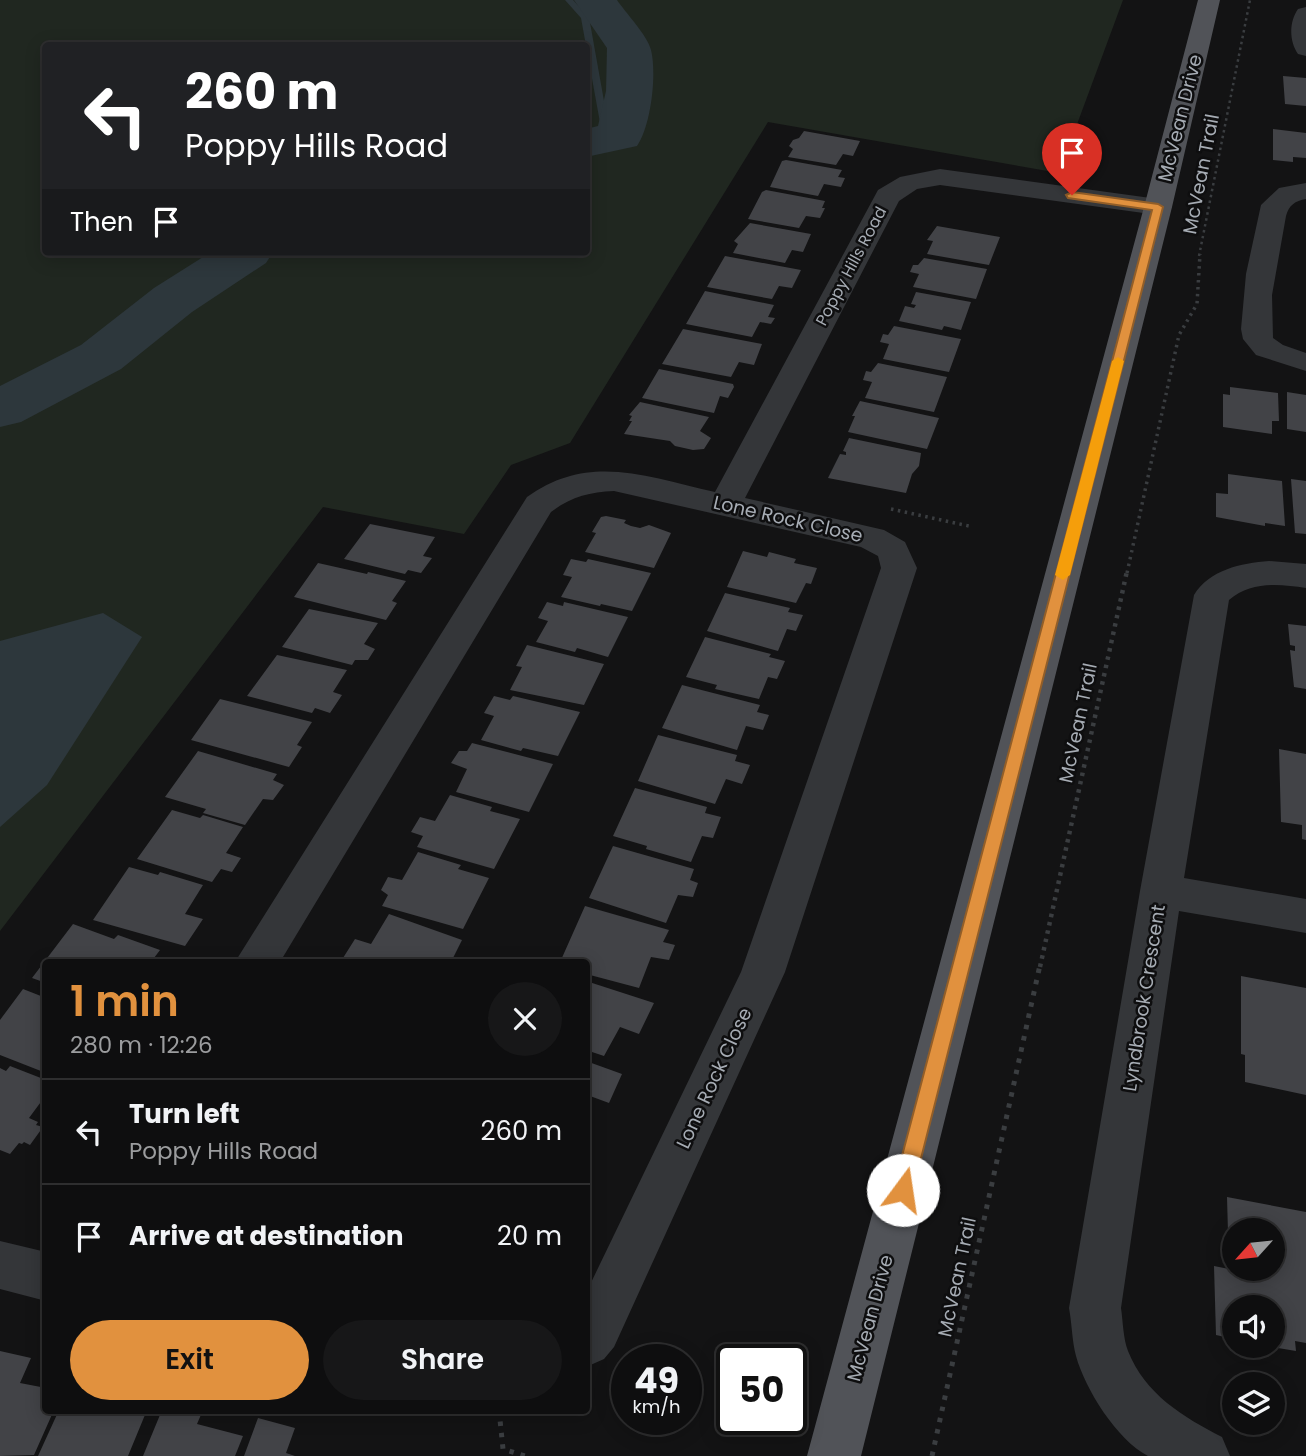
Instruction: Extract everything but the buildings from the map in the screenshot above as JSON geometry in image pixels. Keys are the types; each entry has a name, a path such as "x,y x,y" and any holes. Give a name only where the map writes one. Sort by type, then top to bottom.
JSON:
{"main road":[{"name":"McVean Drive","path":"835,1456 1158,207 1209,0"}],"street":[{"path":"1306,14 1302,39 1306,49"},
{"name":"Poppy Hills Road","path":"726,505 888,197 909,183 940,177 1158,207"},
{"path":"1306,191 1289,194 1275,205 1254,319 1259,341 1276,353 1306,362"},
{"name":"Lone Rock Close","path":"259,959 539,505 553,494 571,485 614,480 872,538 893,550 899,568 763,972 596,1329 590,1336"},
{"name":"Lyndbrook Crescent","path":"1203,1456 1161,1434 1126,1399 1102,1356 1095,1308 1161,891 1212,595 1220,587 1257,573 1274,571 1306,576"},
{"path":"1161,891 1306,916"},
{"path":"0,1265 42,1276"}],"path":[{"name":"McVean Trail","path":"932,1456 1179,335 1193,317 1200,290 1197,268 1250,0"},
{"path":"499,1414 503,1449 525,1456"}],"shaded area":[{"path":"0,0 1123,0 1059,173 768,122 570,443 511,465 464,534 323,507 0,931"},
{"path":"103,613 142,637 47,785 0,827 0,641"}],"waterway":[{"path":"569,0 585,17 589,42"},
{"path":"590,142 620,136 629,91 629,48 595,0"},
{"path":"590,45 605,129 590,139"},
{"path":"0,418 91,378 160,304 222,256"},
{"path":"0,409 101,357 173,300 241,256"}],"slow traffic":[{"path":"1063,575 1118,361"}],"route":[{"path":"903,1190 1158,207 1072,195"}]}
